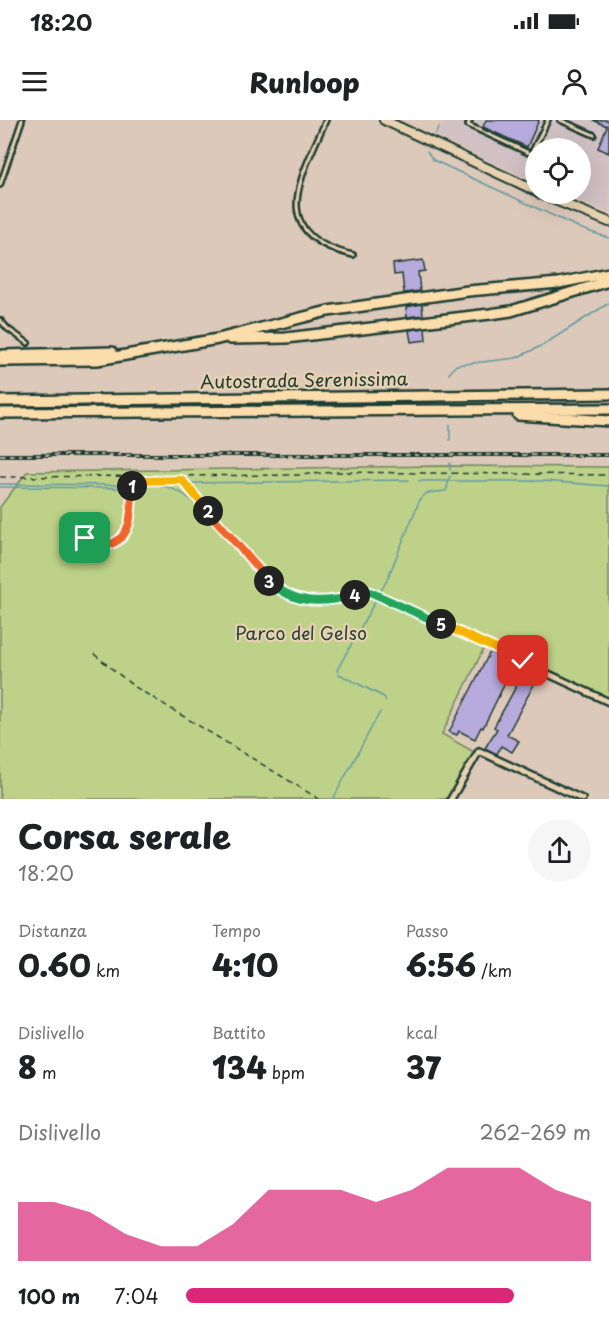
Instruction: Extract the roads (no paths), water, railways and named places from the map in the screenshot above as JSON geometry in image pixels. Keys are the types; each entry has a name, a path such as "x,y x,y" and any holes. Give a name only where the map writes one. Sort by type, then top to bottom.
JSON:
{"highway":[{"path":"0,361 97,360 218,339 328,311 468,291 559,283 609,273"},
{"path":"218,339 286,338 490,315 512,311 609,281"},
{"path":"0,354 144,351"},
{"name":"Autostrada Serenissima","path":"0,401 608,394"},
{"name":"Autostrada Serenissima","path":"0,413 609,409"},
{"path":"419,410 609,421"}],"street":[{"path":"384,120 525,186"},
{"path":"565,204 609,222"},
{"path":"486,645 609,702"},
{"path":"451,799 479,751 582,799"}],"lane":[{"path":"0,185 22,120"},
{"path":"326,120 297,190 296,204 299,219 316,240 331,249 353,255"},
{"path":"470,120 468,125 531,154 548,120"},
{"path":"560,120 594,135"},
{"path":"0,320 28,343"}],"waterway":[{"path":"435,135 439,127"},
{"path":"427,151 433,160 582,229 609,238"},
{"path":"449,374 456,365 516,358 543,345 609,303"},
{"path":"450,424 450,440"},
{"path":"450,463 450,470"},
{"path":"386,701 384,697 339,674 337,670 387,580 420,499 427,493 446,491 450,476"},
{"path":"185,483 409,480"},
{"path":"419,481 542,481 609,486"},
{"path":"136,485 177,483"},
{"path":"0,484 128,485"},
{"path":"136,487 164,486 193,501 207,513 265,581"},
{"path":"0,487 125,488"},
{"path":"267,584 281,596 325,606"},
{"path":"328,606 359,595"},
{"path":"333,799 380,712"}],"railway":[{"path":"0,455 609,455"}],"park label":[{"name":"Parco del Gelso","path":"301,634"}]}
